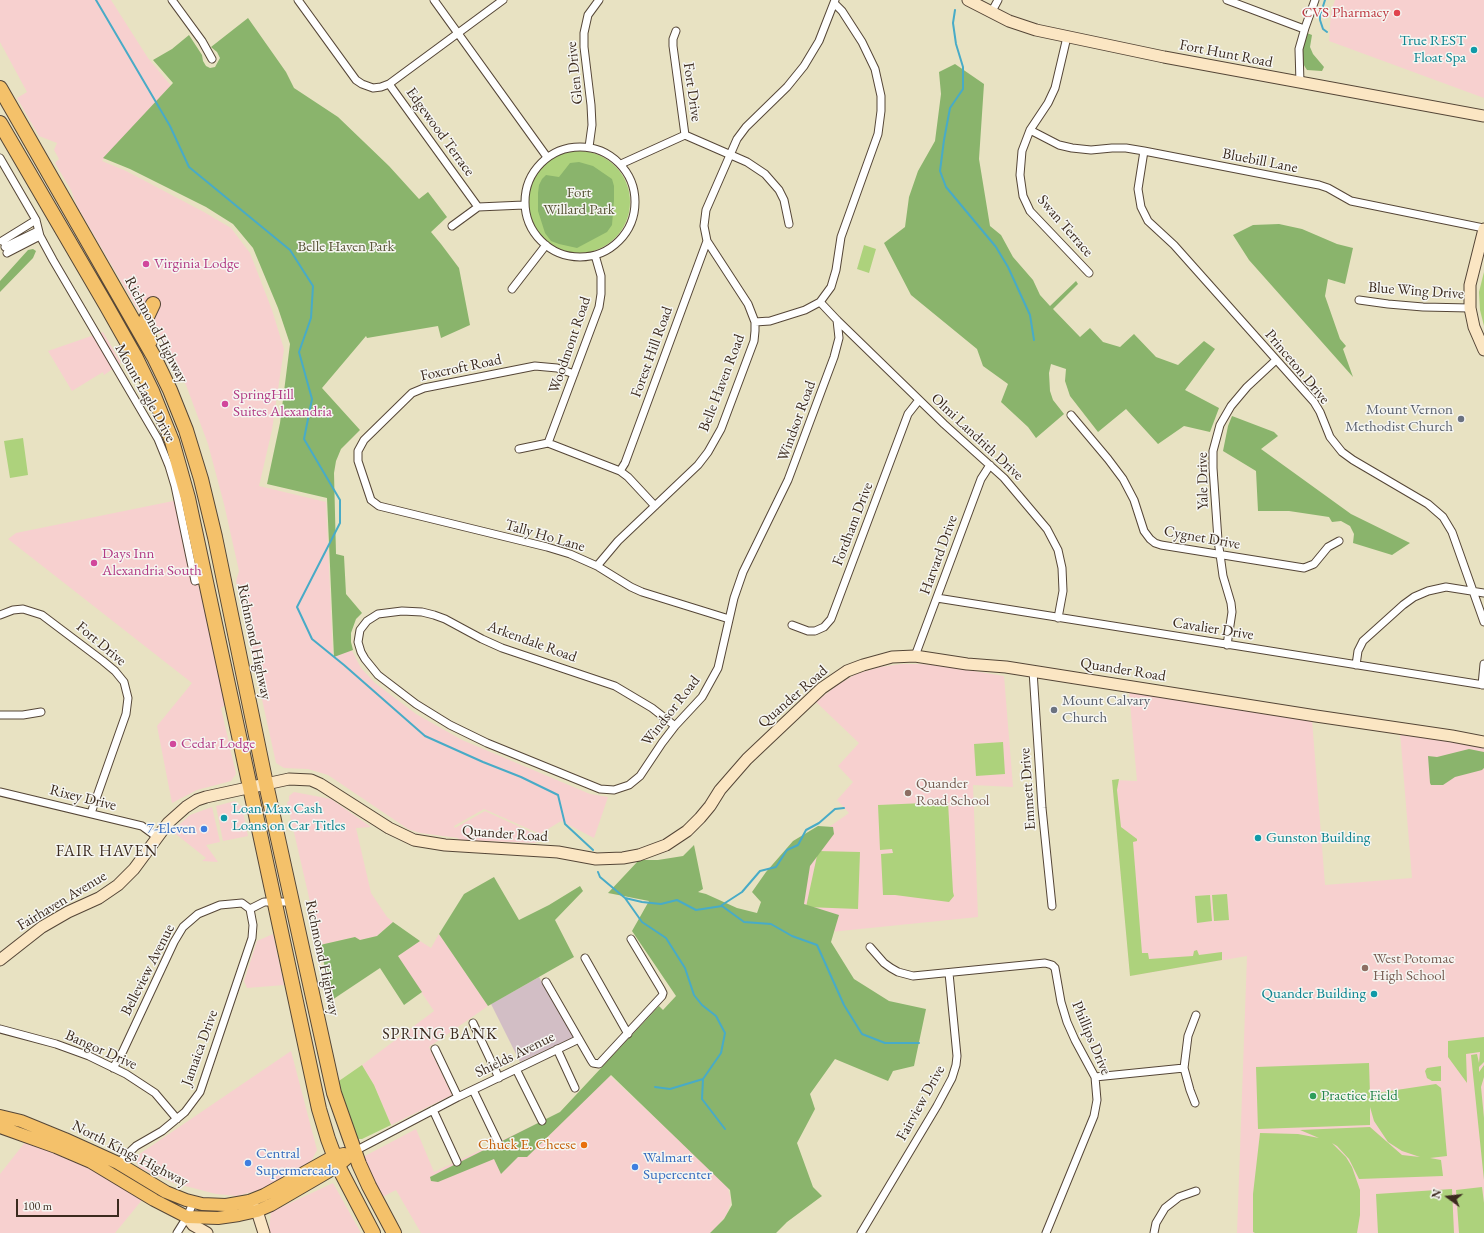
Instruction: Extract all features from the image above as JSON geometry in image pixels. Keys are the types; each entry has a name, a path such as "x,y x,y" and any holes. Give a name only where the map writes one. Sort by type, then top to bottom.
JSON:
{"highway":[{"name":"Richmond Highway","path":"0,88 154,357 170,390 186,430 201,479 215,537 266,784 334,1093 359,1164 394,1233"},
{"name":"Richmond Highway","path":"0,123 136,358 152,391 172,441 188,498 318,1104 336,1161 373,1233"},
{"path":"153,304 146,316 146,324 154,357"}],"main road":[{"name":"North Kings Highway","path":"0,1116 21,1121 62,1137 118,1163 166,1192 193,1203 214,1206 249,1201 336,1161 354,1151"},
{"name":"North Kings Highway","path":"0,1127 56,1147 91,1162 187,1216 218,1218 256,1211 271,1205 336,1161"}],"street":[{"path":"172,0 202,41 212,59"},
{"name":"Edgewood Terrace","path":"298,0 356,80 373,88 389,84 478,207"},
{"path":"434,0 547,157"},
{"path":"389,84 503,0"},
{"name":"Glen Drive","path":"589,147 592,125 584,47 584,33 588,16 599,0"},
{"name":"Fort Hunt Road","path":"968,0 1017,25 1066,37 1300,83 1484,116"},
{"path":"992,13 998,0"},
{"path":"1227,0 1304,29"},
{"path":"1300,83 1298,61 1299,49 1304,29 1315,0"},
{"path":"755,322 770,321 805,310 820,302 831,287 834,278 840,237 876,141 880,126 881,111 879,82 870,55 835,1"},
{"name":"Belle Haven Road","path":"597,566 618,541 698,465 716,438 754,341 756,331 755,322 748,304 707,241 704,226 706,210 729,154 737,139 746,127 787,86 804,66 819,41 835,1"},
{"name":"Fort Drive","path":"621,164 685,135 673,46 673,38 676,31"},
{"name":"Swan Terrace","path":"1066,37 1055,88 1048,103 1030,130 1022,151 1020,175 1023,196 1036,217 1089,273"},
{"name":"Bluebill Lane","path":"1030,130 1059,145 1072,148 1090,150 1126,148 1144,151 1319,185 1328,188 1351,201 1484,228"},
{"path":"685,135 756,167 772,181 784,200 789,224"},
{"path":"573,147 589,147 609,155 621,164 628,175 634,190 635,204 632,222 618,242 595,255 580,257 570,256 558,252 546,245 532,228 524,205 530,178 537,167 547,157 563,149 573,147"},
{"name":"Princeton Drive","path":"1144,151 1138,189 1141,207 1148,221 1174,245 1314,402 1320,412 1330,437 1342,452 1428,504 1443,517 1452,532 1484,622"},
{"name":"Mount Eagle Drive","path":"0,158 36,220 39,233 158,439 175,486 195,581 205,578"},
{"path":"452,226 478,207 524,205"},
{"path":"4,246 36,220"},
{"path":"1484,228 1470,285 1470,308 1474,327 1484,350"},
{"path":"4,246 39,233"},
{"name":"Forest Hill Road","path":"620,471 625,463 707,241"},
{"path":"512,290 546,245"},
{"name":"Woodmont Road","path":"548,443 596,315 601,294 601,276 595,255"},
{"name":"Blue Wing Drive","path":"1359,300 1423,307 1470,308"},
{"name":"Olmi Landrith Drive","path":"820,302 919,400 1004,478 1047,529 1055,544 1061,561 1063,578 1058,618"},
{"name":"Windsor Road","path":"371,618 362,625 358,642 365,659 384,680 425,710 450,725 487,743 600,789 614,790 622,788 634,781 640,776 675,726 693,708 707,690 714,678 721,658 743,572 788,480 834,357 839,338 837,320"},
{"name":"Yale Drive","path":"1227,645 1232,612 1223,576 1220,555 1213,468 1214,452 1217,436 1225,416 1236,398 1276,360"},
{"name":"Foxcroft Road","path":"363,477 357,455 361,444 412,393 424,388 535,366 557,368 574,374"},
{"name":"Fordham Drive","path":"792,625 808,631 814,631 824,627 831,619 908,414 919,400"},
{"name":"Cygnet Drive","path":"1071,415 1123,479 1134,500 1144,531 1150,539 1161,545 1304,568 1314,564 1328,547 1339,541"},
{"path":"519,449 548,443 620,471 628,476 655,506"},
{"name":"Harvard Drive","path":"915,656 981,479 990,465"},
{"name":"Tally Ho Lane","path":"363,477 371,500 379,506 570,554 597,566 642,592 730,619"},
{"path":"1356,665 1358,651 1363,641 1414,597 1428,591 1446,587 1484,593"},
{"name":"Cavalier Drive","path":"937,598 1483,685"},
{"name":"Fort Drive","path":"0,615 13,610 23,610 42,615 104,661 116,671 124,682 128,698 126,714 91,813"},
{"name":"Arkendale Road","path":"371,618 378,614 402,611 434,615 445,619 502,648 615,686 652,708 675,726"},
{"name":"Quander Road","path":"250,787 289,779 315,781 389,828 414,840 445,845 558,852 596,859 623,858 639,855 666,845 687,831 700,818 720,790 747,759 822,688 834,679 853,669 877,660 902,656 915,656 967,664 1006,667 1484,742"},
{"path":"1483,685 1484,664"},
{"name":"Emmett Drive","path":"1033,671 1043,815 1052,906"},
{"path":"0,715 23,715 41,712"},
{"name":"Fairhaven Avenue","path":"0,960 42,927 68,912 99,898 118,885 134,869 157,837 174,817 197,800 250,787"},
{"name":"Rixey Drive","path":"0,792 142,826 157,837"},
{"path":"250,909 261,902 292,902"},
{"name":"Belleview Avenue","path":"113,1068 123,1051 174,942 183,927 198,914 220,905 242,903 250,909"},
{"name":"Jamaica Drive","path":"118,1163 136,1146 162,1131 177,1119 193,1103 204,1083 252,938 253,925 250,909"},
{"name":"Shields Avenue","path":"354,1151 458,1097 579,1039 593,1063 599,1064 660,1000 663,993 631,939"},
{"name":"Phillips Drive","path":"870,948 884,963 898,972 913,976 949,973 1049,960 1054,968 1067,1022 1095,1077 1097,1100 1096,1109 1046,1233"},
{"path":"585,958 628,1034"},
{"name":"Fairview Drive","path":"860,1233 937,1106 952,1078 957,1056 949,973"},
{"path":"546,982 579,1039"},
{"path":"1195,1103 1184,1068 1188,1036 1196,1015"},
{"path":"473,1023 499,1078"},
{"name":"Bangor Drive","path":"0,1029 56,1044 89,1056 113,1068 155,1093 177,1119"},
{"path":"435,1049 458,1097"},
{"path":"557,1049 575,1088"},
{"path":"1095,1077 1109,1074 1184,1068"},
{"path":"516,1069 542,1122"},
{"path":"473,1090 498,1142"},
{"path":"433,1110 457,1162"},
{"path":"1154,1233 1156,1223 1165,1208 1173,1200 1196,1191"},
{"path":"249,1201 254,1206 264,1233"},
{"path":"177,1233 193,1203"},
{"name":"North Kings Highway","path":"187,1216 193,1225 206,1233"}],"shaded area":[{"path":"0,0 111,0 148,58 172,87 102,161 126,171 231,228 250,253 272,310 284,349 272,430 259,486 326,502 333,656 351,649 361,668 375,683 416,714 462,740 590,794 608,797 594,838 561,821 540,834 484,809 454,826 455,828 485,811 544,838 535,843 459,840 458,838 420,833 408,829 328,775 308,769 284,768 276,763 236,581 239,571 224,504 208,444 186,385 146,308 139,312 77,206 71,190 55,163 59,159 54,150 57,143 39,136 17,98 27,92 0,42"},
{"path":"1335,0 1484,0 1484,98 1329,41 1331,12"},
{"path":"103,332 121,363 104,375 103,372 72,391 48,351"},
{"path":"183,499 202,581 198,582 199,589 207,602 225,705 221,708 236,774 231,781 197,790 172,803 157,726 192,683 8,539 16,533"},
{"name":"Quander Road School","path":"902,664 944,666 1004,676 1013,787 973,785 978,917 801,935 778,863 849,813 837,800 853,782 838,766 859,743 816,702 836,686 856,674 880,667"},
{"name":"West Potomac High School","path":"1129,692 1312,720 1325,885 1412,878 1400,732 1484,746 1484,1233 1237,1233 1247,956 1130,976 1112,780 1137,781"},
{"path":"294,792 331,799 371,827 356,828 371,893 387,917 393,922 377,936 360,940 355,937 320,945 287,802 289,801 289,796"},
{"path":"235,801 242,807 248,836 223,841 216,806"},
{"path":"212,807 220,842 206,845 218,862 202,861 206,858 172,831 190,815"},
{"path":"273,934 284,985 247,988 244,981 257,941"},
{"path":"439,934 488,1006 429,1047 452,1095 391,1125 374,1085 362,1065 434,1011 397,956 420,941 431,948"},
{"path":"539,977 574,1037 520,1062 491,1004"},
{"path":"291,1051 317,1150 312,1160 286,1177 259,1190 237,1196 216,1194 174,1183 140,1168 136,1161 138,1155"},
{"path":"603,1069 728,1188 731,1201 726,1216 711,1233 421,1233 396,1190 378,1199 363,1157 416,1129 434,1172 564,1111"},
{"path":"26,1141 89,1168 142,1200 115,1233 0,1233 0,1174"},
{"path":"333,1183 361,1233 271,1233 269,1231 271,1212"}],"green space":[{"name":"Belle Haven Park","path":"248,18 286,72 294,88 338,117 389,166 419,199 428,192 447,217 431,232 459,268 470,325 441,338 438,326 367,338 366,336 322,388 360,430 341,449 336,461 334,473 336,554 344,556 346,594 362,613 356,619 351,633 353,650 334,657 327,498 267,484 280,423 290,344 278,308 253,248 233,224 206,207 130,169 103,158 173,83 153,60 172,49 189,35 202,55 206,66 210,68 215,67 220,58 217,52 211,47"},
{"path":"1307,33 1312,35 1310,47 1313,54 1324,67 1322,71 1307,70 1302,61 1302,48"},
{"path":"955,64 984,84 979,159 990,226 1001,235 1013,257 1033,280 1040,295 1050,306 1076,281 1078,284 1053,309 1080,337 1090,328 1103,342 1120,347 1134,334 1156,357 1178,365 1204,341 1215,349 1185,390 1219,408 1210,432 1184,426 1158,444 1126,409 1098,432 1070,396 1065,381 1066,369 1051,364 1049,373 1050,391 1053,400 1064,414 1036,438 1028,427 1001,402 1008,384 983,366 977,349 911,295 884,243 905,227 909,197 918,171 935,141 941,94 939,72"},
{"name":"Fort Willard Park","path":"579,151 598,155 615,166 626,183 630,202 626,221 615,238 598,249 579,253 560,249 543,238 532,221 528,202 532,183 543,166 560,155"},
{"name":"Fort Willard Park","path":"579,162 593,166 612,179 614,186 614,200 612,225 607,232 577,248 551,241 545,233 538,211 538,193 539,185 546,175 559,177 570,163"},
{"path":"1279,224 1302,229 1337,244 1353,248 1345,284 1328,279 1325,296 1340,339 1346,346 1343,349 1353,377 1249,260 1233,235 1253,225"},
{"path":"864,245 876,249 869,273 857,269"},
{"path":"33,249 36,251 33,258 0,292 0,281 28,250"},
{"path":"1484,272 1484,326 1480,310 1479,292"},
{"path":"1232,416 1274,432 1278,436 1261,449 1351,514 1410,543 1392,555 1353,543 1354,534 1350,526 1341,521 1332,522 1329,517 1289,511 1258,511 1256,471 1223,451 1228,426"},
{"path":"23,438 28,475 10,478 4,441"},
{"path":"1003,742 1005,774 976,776 974,744"},
{"path":"1469,749 1484,752 1484,768 1482,770 1455,777 1443,785 1431,785 1428,756 1437,757"},
{"path":"1119,779 1117,790 1121,827 1137,839 1137,841 1133,842 1142,953 1148,953 1149,959 1193,956 1194,951 1197,950 1199,955 1222,952 1222,960 1130,976 1112,780"},
{"path":"948,802 954,896 949,902 895,895 883,895 881,854 893,853 892,849 880,850 878,805"},
{"path":"818,826 833,827 834,834 810,866 804,904 839,915 831,942 854,979 889,1001 926,1009 914,1066 893,1071 888,1081 835,1059 810,1094 815,1109 797,1143 813,1187 822,1196 787,1222 776,1233 710,1233 724,1219 732,1205 730,1190 611,1075 527,1157 518,1157 501,1174 494,1159 438,1182 431,1181 430,1177 560,1112 659,1006 663,1010 676,996 632,931 649,901 608,893 639,860 658,860 683,856 694,845 703,889 698,892 737,908 757,913 761,902 752,892 766,872 793,841"},
{"path":"818,851 860,852 858,909 806,907"},
{"path":"494,877 519,920 549,905 580,886 583,891 555,920 574,957 488,1006 439,934 464,894"},
{"path":"1227,894 1229,920 1214,921 1212,895"},
{"path":"1210,895 1212,921 1197,923 1195,896"},
{"path":"393,922 420,941 398,956 422,992 404,1005 380,968 332,1000 320,945 355,937 360,940 377,936"},
{"path":"1484,1037 1484,1062 1479,1067 1479,1072 1484,1065 1484,1077 1481,1087 1484,1118 1484,1180 1471,1055 1477,1054 1479,1063 1480,1052 1466,1054 1467,1083 1448,1057 1448,1041"},
{"path":"1369,1063 1370,1094 1436,1084 1441,1088 1447,1156 1430,1158 1441,1160 1443,1176 1359,1179 1349,1159 1337,1146 1332,1143 1346,1157 1352,1167 1360,1190 1360,1215 1357,1233 1253,1232 1253,1194 1260,1133 1298,1134 1319,1138 1300,1130 1370,1127 1402,1155 1420,1157 1402,1151 1388,1142 1374,1121 1370,1107 1370,1125 1258,1129 1256,1067"},
{"path":"362,1065 374,1085 391,1125 362,1139 356,1139 336,1083"},
{"path":"1441,1066 1441,1081 1432,1081 1427,1078 1425,1071 1427,1068"},
{"path":"1482,1187 1484,1203 1484,1233 1459,1233 1456,1190"},
{"path":"1452,1189 1454,1233 1378,1233 1376,1194"}],"waterway":[{"path":"96,0 170,126 189,167 290,250 313,286 311,318 299,352 312,399 304,439 340,500 340,523 297,607 312,639 425,736 521,777 558,795 565,824 593,850"},
{"path":"1325,0 1320,20 1323,29 1327,32"},
{"path":"955,10 953,23 956,44 963,67 963,89 950,108 940,171 946,187 996,247 1008,267 1030,315 1034,340"},
{"path":"722,905 742,892 760,871 776,867 787,850 798,845 806,830 819,823 835,809 844,808"},
{"path":"598,872 600,877 625,898 661,904 677,900 696,910 722,906 744,922 771,924 792,936 817,945 844,1005 862,1034 885,1043 919,1043"},
{"path":"625,898 642,922 666,938 685,968 694,995 702,1005 716,1016 725,1033 721,1053 703,1079 670,1089 655,1087"},
{"path":"703,1079 702,1099 725,1129"}],"place":[{"name":"CVS Pharmacy","path":"1397,13"},
{"name":"True REST Float Spa","path":"1474,50"},
{"name":"Virginia Lodge","path":"146,264"},
{"name":"SpringHill Suites Alexandria","path":"225,404"},
{"name":"Mount Vernon Methodist Church","path":"1461,419"},
{"name":"Days Inn Alexandria South","path":"94,563"},
{"name":"Mount Calvary Church","path":"1054,710"},
{"name":"Cedar Lodge","path":"173,744"},
{"name":"Quander Road School","path":"908,793"},
{"name":"Loan Max Cash Loans on Car Titles","path":"224,818"},
{"name":"7-Eleven","path":"204,829"},
{"name":"Gunston Building","path":"1258,838"},
{"name":"West Potomac High School","path":"1365,968"},
{"name":"Quander Building","path":"1374,994"},
{"name":"Practice Field","path":"1313,1096"},
{"name":"Chuck E. Cheese","path":"584,1145"},
{"name":"Central Supermercado","path":"248,1163"},
{"name":"Walmart Supercenter","path":"635,1167"}],"district":[{"name":"FAIR HAVEN","path":"107,852"},
{"name":"SPRING BANK","path":"440,1035"}]}
